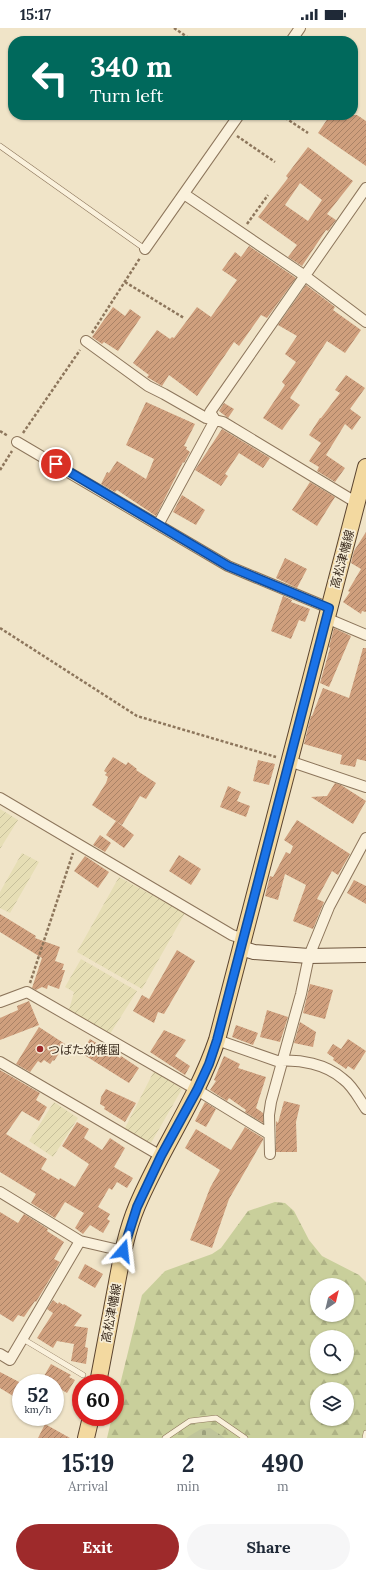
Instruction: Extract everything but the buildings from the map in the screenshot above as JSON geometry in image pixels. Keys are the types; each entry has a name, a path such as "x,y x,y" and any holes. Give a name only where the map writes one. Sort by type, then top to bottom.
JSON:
{"main road":[{"name":"高松津幡線","path":"100,1374 123,1251 137,1207 161,1156 197,1090 209,1064 217,1040 366,467"},
{"path":"86,1438 89,1426"}],"street":[{"path":"145,249 235,120"},
{"path":"216,420 210,412 366,188"},
{"path":"184,194 305,276 366,322"},
{"path":"86,341 148,386 206,418 223,422 357,503"},
{"path":"158,525 216,420"},
{"path":"17,442 228,566 328,613 366,635"},
{"path":"290,762 366,787"},
{"path":"0,798 232,935 254,952 309,956 366,955"},
{"path":"270,1154 269,1115 271,1102 301,994 309,956 329,907 366,838"},
{"path":"0,1002 27,992 197,1090 269,1134"},
{"path":"217,1040 277,1061 312,1064 329,1069 344,1079 366,1109"},
{"path":"0,1062 161,1156"},
{"path":"0,1192 80,1241 123,1251"},
{"path":"0,1354 10,1360 80,1241"}],"lane":[{"path":"0,146 145,249"},
{"path":"23,1339 81,1374"},
{"path":"165,1438 190,1421 216,1418 245,1438"},
{"path":"365,1438 366,1433"}],"path":[{"path":"174,28 186,36"},
{"path":"288,120 308,133"},
{"path":"228,130 274,162"},
{"path":"240,232 268,195"},
{"path":"0,470 17,442 125,282 145,249"},
{"path":"125,282 184,318"},
{"path":"0,628 137,716 290,762"},
{"path":"27,992 76,843"}],"shaded area":[{"path":"0,809 18,820 0,849"},
{"path":"22,853 39,862 10,913 0,908 0,892"},
{"path":"119,877 185,913 142,989 77,952"},
{"path":"81,959 137,991 110,1034 69,1010 74,992 65,987"},
{"path":"154,1071 182,1089 151,1143 124,1130"},
{"path":"54,1102 78,1118 53,1157 29,1141"}],"green space":[{"path":"275,1202 285,1203 294,1211 309,1240 322,1256 359,1275 366,1282 366,1438 107,1438 110,1426 124,1426 124,1374 123,1374 142,1295 165,1271 212,1254 221,1248 248,1211"},
{"path":"210,1428 225,1438 186,1438 201,1429"}],"place":[{"name":"つばた幼稚園","path":"40,1049"}],"route":[{"path":"56,464 228,566 329,608 217,1040 209,1064 197,1090 161,1156 137,1207 123,1251"}]}
